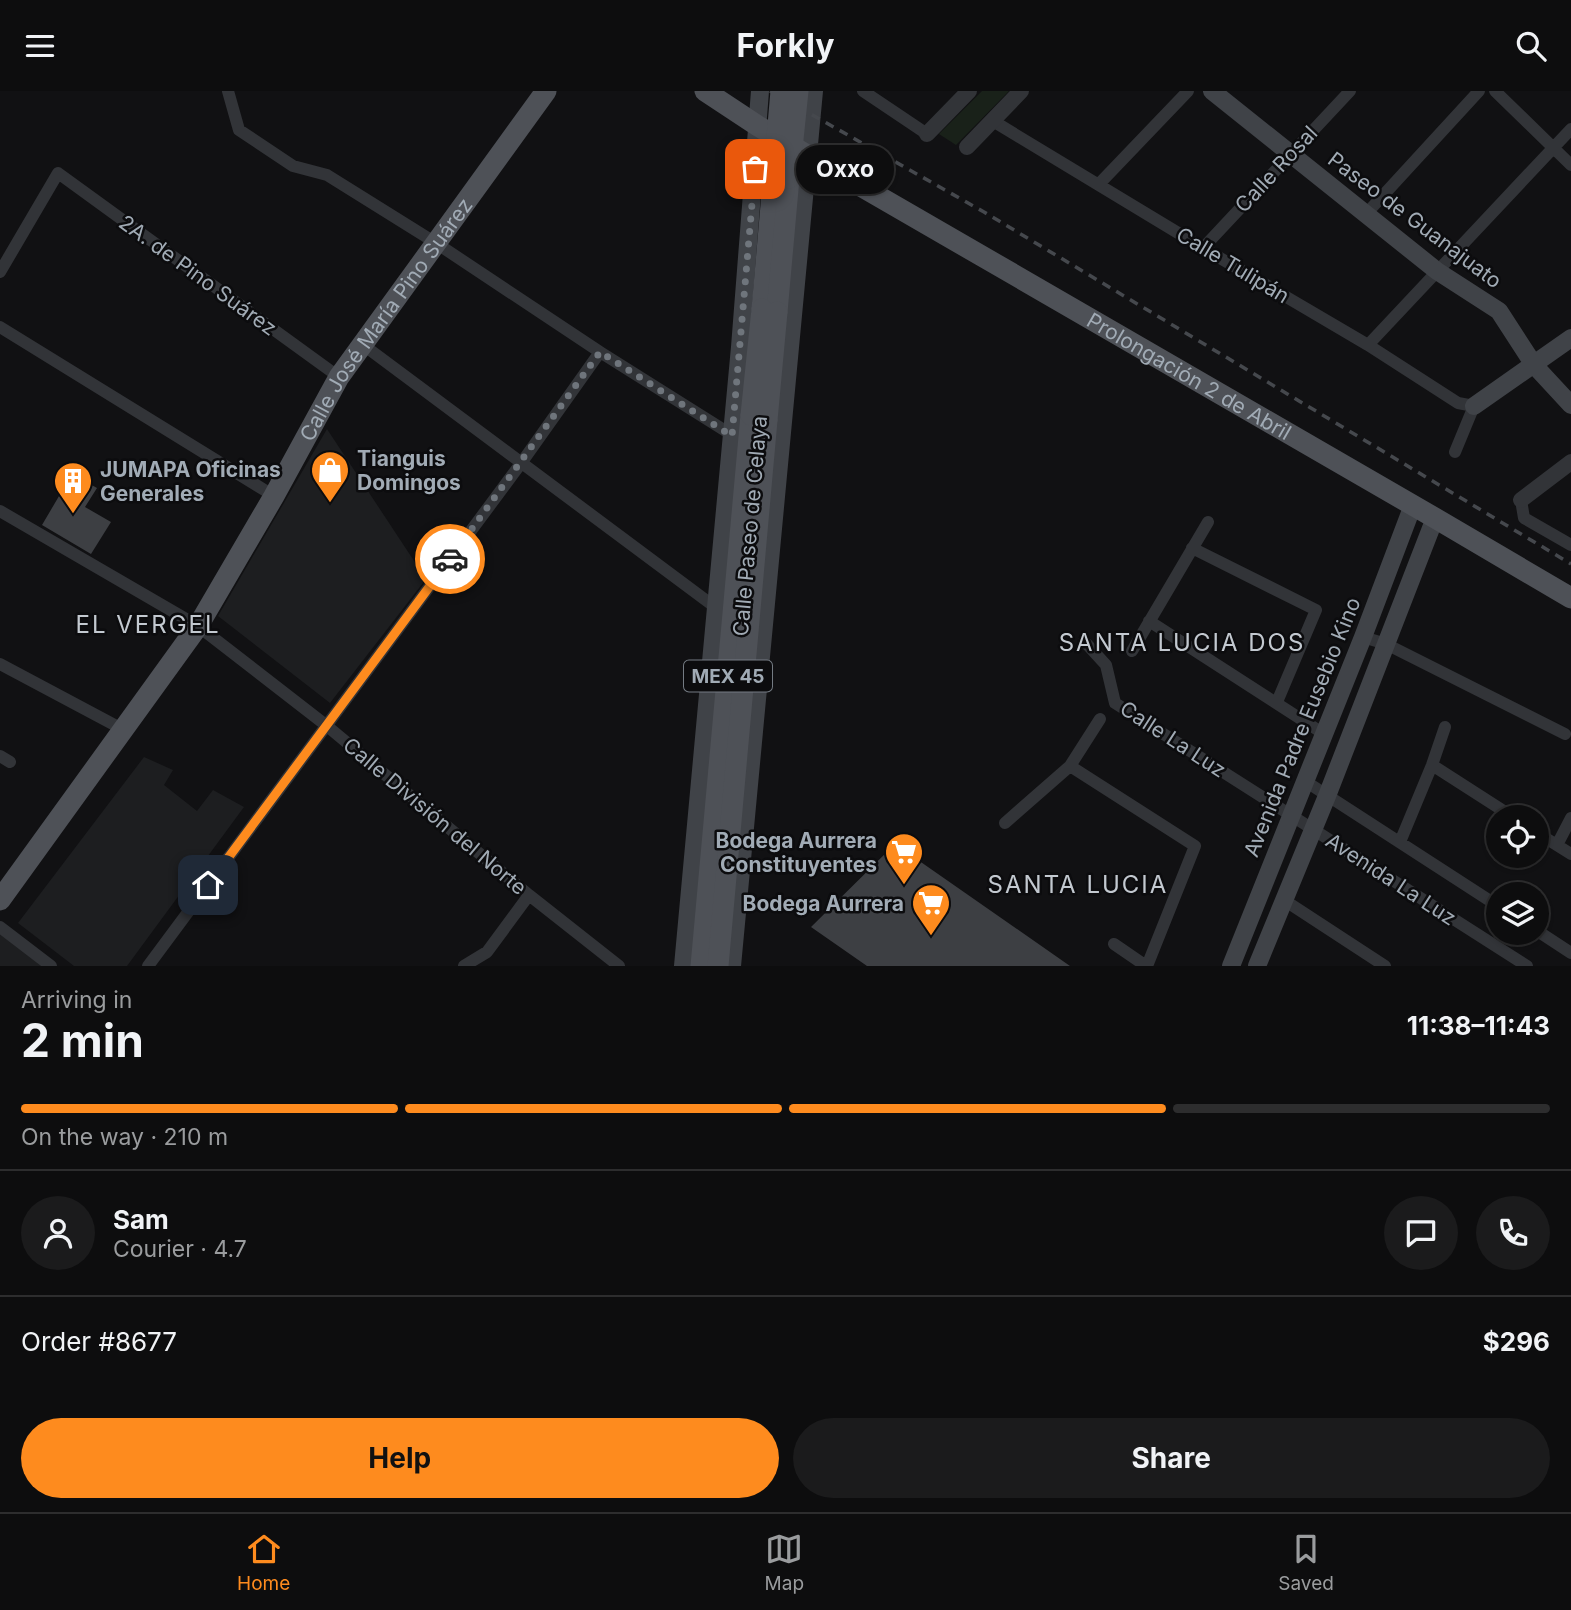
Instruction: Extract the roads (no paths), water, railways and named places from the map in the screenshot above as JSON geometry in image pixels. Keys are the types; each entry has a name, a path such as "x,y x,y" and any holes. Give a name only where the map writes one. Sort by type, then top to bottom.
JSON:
{"main road":[{"name":"Calle José María Pino Suárez","path":"0,900 8,875 124,730 198,626 339,377 546,91"},
{"name":"Prolongación 2 de Abril","path":"705,91 758,127 1571,598"},
{"name":"Calle Paseo de Celaya","path":"684,958 732,436 759,414 790,354 781,178 758,127 760,91"},
{"name":"MEX 45","path":"701,966 712,937 781,178 781,91"},
{"name":"MEX 45","path":"781,178 798,91"},
{"name":"Calle Paseo de Celaya","path":"728,965 759,414 740,347 781,178 807,155 814,91"},
{"name":"Paseo de Guanajuato","path":"1212,91 1437,271 1499,311 1534,365 1571,405"},
{"path":"1474,406 1571,338"},
{"name":"Avenida Padre Eusebio Kino","path":"1231,966 1413,505"},
{"path":"1257,966 1435,518"},
{"name":"MEX 45","path":"712,937 728,965"}],"street":[{"path":"228,91 239,130 293,166 327,175 732,436"},
{"path":"863,91 928,134 970,91"},
{"path":"967,148 1021,91"},
{"path":"1099,184 1188,91"},
{"name":"Calle Rosal","path":"1203,248 1350,91"},
{"path":"1366,214 1479,91"},
{"path":"1495,91 1571,165"},
{"name":"Calle Tulipán","path":"993,121 1368,345 1458,404 1474,406"},
{"path":"1368,345 1571,129"},
{"name":"2A. de Pino Suárez","path":"0,272 58,173 339,377"},
{"path":"0,327 274,496"},
{"path":"362,344 715,607"},
{"path":"740,347 746,355 762,365 783,362 790,354"},
{"path":"148,966 522,462 600,352"},
{"path":"1455,452 1474,406"},
{"path":"1571,462 1521,500 1524,518 1571,545"},
{"name":"Calle División del Norte","path":"0,511 198,626 327,726 529,895 620,966"},
{"path":"1132,651 1208,522"},
{"path":"1192,548 1316,610 1277,702"},
{"path":"1149,621 1324,734"},
{"path":"1363,637 1386,645 1565,734"},
{"name":"Calle La Luz","path":"1084,641 1106,665 1115,703 1291,815"},
{"path":"0,664 124,730"},
{"path":"1005,823 1070,766 1100,719"},
{"path":"1400,842 1445,727"},
{"path":"1432,765 1494,805"},
{"path":"1070,766 1195,846 1146,966 1114,944"},
{"name":"Avenida La Luz","path":"1305,781 1486,898"},
{"name":"Avenida La Luz","path":"1291,815 1527,966"},
{"path":"1557,845 1571,818"},
{"path":"1549,840 1571,854"},
{"path":"464,966 487,952 529,895"},
{"path":"1284,899 1385,966"},
{"path":"0,927 51,966"},
{"path":"1549,939 1571,953"},
{"path":"684,958 695,966"}],"railway":[{"path":"770,91 984,212 1571,564"}],"place":[{"name":"Oxxo","path":"755,169"},
{"name":"Tianguis Domingos","path":"330,504"},
{"name":"JUMAPA Oficinas Generales","path":"73,515"},
{"name":"Bodega Aurrera Constituyentes","path":"904,886"},
{"name":"Bodega Aurrera","path":"931,937"}],"district":[{"name":"EL VERGEL","path":"148,624"},
{"name":"SANTA LUCIA DOS","path":"1182,642"},
{"name":"SANTA LUCIA","path":"1078,884"}]}
